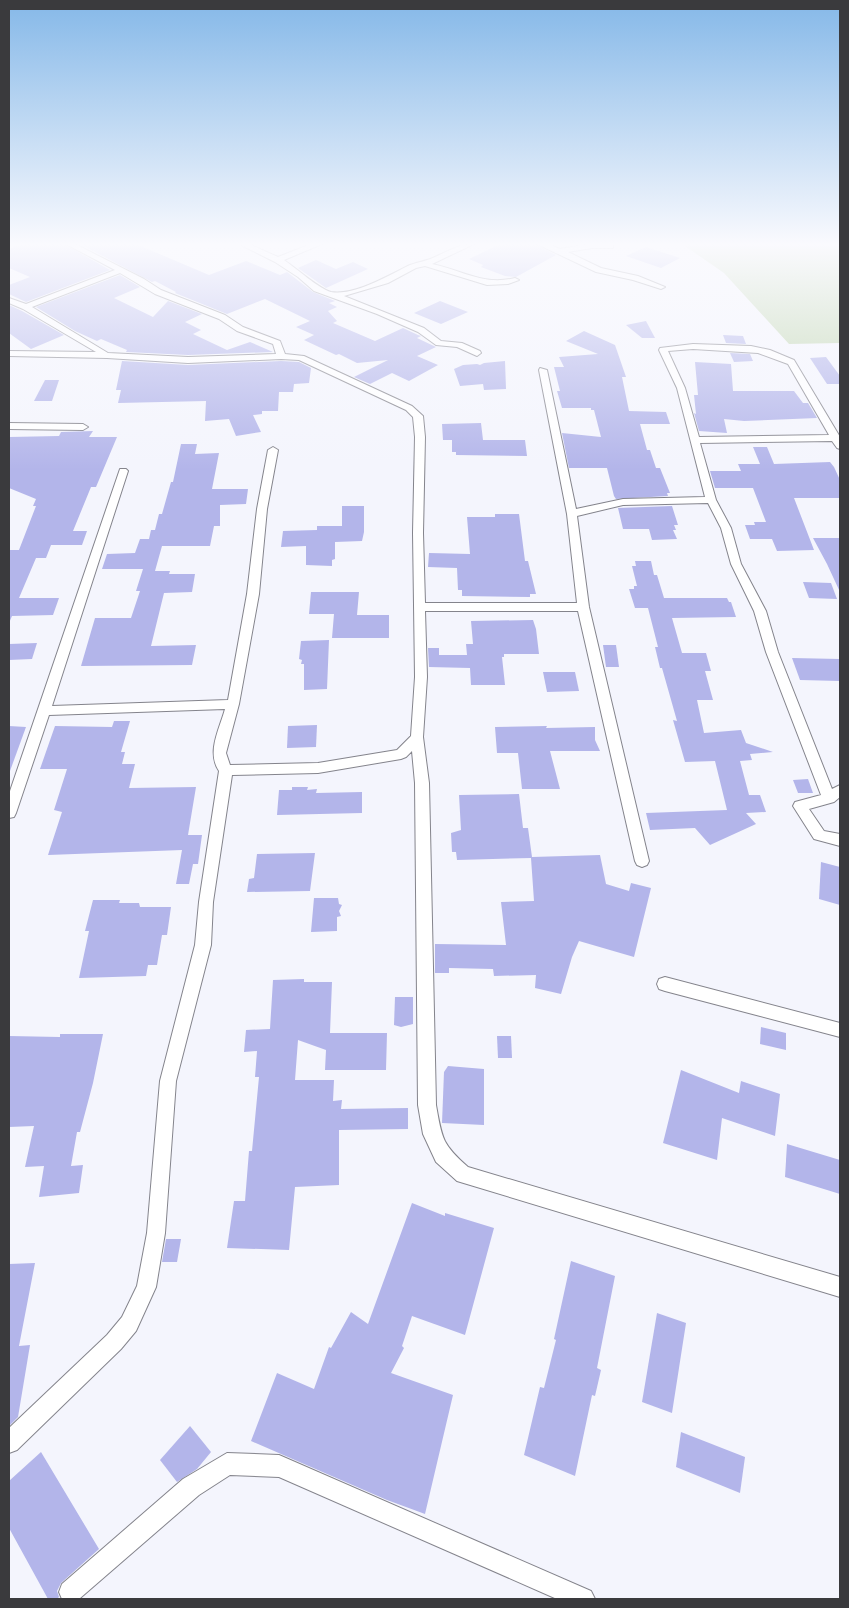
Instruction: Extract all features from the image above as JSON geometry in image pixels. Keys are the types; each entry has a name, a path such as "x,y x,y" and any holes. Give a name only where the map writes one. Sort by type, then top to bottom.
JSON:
{"street":[{"path":"46,319 106,355"},
{"path":"225,319 240,329 277,343 281,356"},
{"path":"396,319 421,330 439,343 458,345 477,353"},
{"path":"838,442 791,362 756,349 686,346 663,350 681,388 712,500 726,528 736,564 760,610 772,652 835,794 800,806 819,835 840,840"},
{"path":"9,354 106,355 188,360 281,356 301,358 409,408 418,416 420,437 418,533 422,677 417,737 422,800 427,1105 432,1134 442,1156 463,1174 840,1287"},
{"path":"543,370 572,514 583,607 642,861"},
{"path":"9,426 83,427"},
{"path":"694,440 838,442"},
{"path":"9,1442 114,1342 128,1324 146,1287 156,1233 168,1081 203,945 206,902 226,770 221,763 219,753 233,704 254,594 262,509 273,450"},
{"path":"9,813 15,776 44,711 123,471"},
{"path":"572,514 598,506 623,502 712,500"},
{"path":"421,607 583,607"},
{"path":"44,711 233,704"},
{"path":"226,770 318,768 400,754 417,737"},
{"path":"400,754 420,767"},
{"path":"665,984 840,1030"},
{"path":"70,1592 191,1487 227,1464 279,1466 583,1599"}],"green space":[{"path":"766,319 840,319 840,343 789,344"}],"building":[{"path":"9,319 36,319 64,335 31,349 9,333"},
{"path":"56,319 191,319 185,322 201,330 193,334 227,350 250,342 273,352 188,355 126,352 127,350 101,339 97,341"},
{"path":"306,319 335,319 337,321 333,323 375,341 403,328 421,336 417,338 436,347 417,356 438,365 409,381 392,373 370,384 354,377 388,360 357,363 304,340 314,335 296,327 310,321"},
{"path":"429,319 452,319 441,324"},
{"path":"646,321 655,338 642,338 626,325"},
{"path":"584,331 615,345 626,377 622,377 629,411 666,412 670,424 640,424 647,450 650,450 656,468 660,468 670,493 667,493 668,496 616,499 607,468 569,468 562,433 601,437 594,410 591,410 591,408 562,408 557,391 560,391 554,367 564,367 559,357 598,354 566,341"},
{"path":"723,335 743,336 746,344 726,343"},
{"path":"730,353 750,354 753,361 734,362"},
{"path":"826,357 840,376 840,384 827,384 810,358"},
{"path":"122,361 188,365 281,361 299,362 311,368 309,383 294,384 293,392 279,392 278,411 262,411 262,414 253,415 261,432 236,436 229,419 205,421 206,401 118,403 121,390 116,390"},
{"path":"505,361 506,389 484,390 483,384 460,386 454,369 463,365 480,365"},
{"path":"695,362 731,364 733,391 794,391 803,403 808,403 817,418 744,421 724,419 727,433 699,431 694,413 696,414 694,395 698,395"},
{"path":"45,380 59,380 52,401 34,401"},
{"path":"481,423 483,440 525,440 527,456 456,455 456,452 452,452 452,440 443,440 442,424"},
{"path":"93,431 89,437 117,437 96,487 91,487 73,531 87,531 82,545 51,545 46,558 36,558 19,598 59,598 53,615 12,616 9,623 9,550 19,550 36,506 33,506 36,499 9,488 9,437 59,436 61,432"},
{"path":"181,444 197,444 195,454 219,453 212,489 248,489 246,504 220,505 220,526 214,526 210,546 162,546 155,571 170,571 169,574 195,574 192,592 164,593 151,646 196,645 192,665 81,666 95,618 131,618 140,591 136,591 143,569 102,569 107,554 135,553 140,539 149,539 151,530 155,530 159,514 162,514 171,482 173,482"},
{"path":"753,447 767,447 774,464 830,462 834,467 840,480 840,498 794,498 814,550 777,551 772,539 750,539 745,525 755,525 754,522 766,522 753,488 715,488 710,471 741,471 738,464 760,464"},
{"path":"342,506 364,506 364,532 362,541 335,542 335,559 332,560 332,566 306,565 306,546 281,547 283,531 317,530 317,526 342,526"},
{"path":"672,506 678,525 674,525 676,530 673,530 677,539 652,540 649,529 623,529 618,508"},
{"path":"495,514 519,514 525,561 528,561 536,594 530,594 530,597 462,596 462,590 458,590 457,568 428,567 429,553 470,554 467,517 495,517"},
{"path":"813,538 840,538 840,592 827,564"},
{"path":"635,561 651,561 654,575 657,575 664,598 727,598 731,602 736,617 672,618 682,653 706,653 711,671 705,671 713,700 697,700 704,733 741,730 746,743 773,752 750,754 752,760 740,761 749,795 760,795 766,812 746,813 756,824 710,845 695,828 650,830 646,813 727,810 715,761 685,762 673,720 677,721 662,668 660,668 655,647 658,647 648,608 635,608 629,589 634,589 634,586 637,586 632,566 636,566"},
{"path":"803,582 831,583 837,599 809,598"},
{"path":"311,592 359,592 357,615 389,615 389,638 332,638 334,614 309,614"},
{"path":"533,620 539,654 504,654 504,657 502,657 505,685 471,685 470,668 429,667 428,648 439,648 439,655 467,655 466,644 473,644 471,621"},
{"path":"329,640 327,689 304,690 304,664 301,664 302,660 299,659 301,641"},
{"path":"37,643 32,659 9,660 9,644"},
{"path":"603,645 616,645 619,667 606,667"},
{"path":"792,658 840,659 840,681 800,680"},
{"path":"543,672 575,672 579,691 547,692"},
{"path":"114,721 130,721 121,752 125,752 122,764 135,764 129,788 196,787 188,835 202,835 198,864 193,864 189,884 176,884 182,850 48,855 62,812 54,810 67,769 40,769 55,726 112,727"},
{"path":"317,725 316,747 287,748 288,726"},
{"path":"9,726 26,727 10,771 9,770"},
{"path":"547,726 546,728 595,727 595,740 600,751 550,751 560,789 522,789 518,753 497,753 495,727"},
{"path":"808,779 813,793 798,793 793,780"},
{"path":"292,787 308,787 307,790 317,789 316,793 362,792 362,813 277,815 279,790 292,790"},
{"path":"519,794 523,828 528,828 532,857 600,855 606,884 629,891 631,883 651,888 634,957 579,941 561,994 535,988 536,975 494,976 493,969 449,968 449,973 435,973 435,944 506,945 501,902 534,901 531,858 457,860 456,852 452,852 451,833 461,830 459,795"},
{"path":"315,853 310,891 247,892 249,879 254,878 257,854"},
{"path":"821,862 840,867 840,905 819,899"},
{"path":"314,898 338,898 339,904 342,905 339,911 341,916 337,917 337,931 311,932"},
{"path":"93,900 120,900 119,903 139,903 140,907 171,907 167,935 162,935 157,965 148,965 146,976 79,978 89,931 85,931"},
{"path":"304,979 304,982 332,982 330,1033 387,1033 386,1070 325,1070 326,1050 298,1040 295,1080 334,1080 333,1101 342,1100 341,1109 408,1108 408,1129 339,1130 339,1185 295,1187 289,1250 227,1248 234,1201 245,1201 249,1151 252,1151 259,1077 255,1077 257,1051 244,1052 246,1030 270,1029 273,980"},
{"path":"395,997 413,997 413,1024 401,1027 394,1025"},
{"path":"761,1027 786,1033 786,1050 760,1044"},
{"path":"60,1034 103,1034 80,1132 77,1132 71,1166 83,1165 79,1193 39,1197 44,1166 25,1167 34,1126 9,1127 9,1036 60,1037"},
{"path":"497,1036 511,1036 512,1058 498,1058"},
{"path":"448,1066 484,1069 484,1125 442,1123 444,1072"},
{"path":"681,1070 739,1093 741,1081 780,1094 775,1136 722,1118 717,1160 663,1143"},
{"path":"787,1144 840,1160 840,1194 785,1177"},
{"path":"412,1203 445,1216 445,1213 494,1228 465,1335 412,1316 402,1346 404,1348 391,1373 453,1395 425,1514 387,1500 251,1441 277,1373 314,1389 329,1347 331,1348 351,1312 368,1324"},
{"path":"166,1239 181,1239 177,1262 162,1262"},
{"path":"571,1261 615,1276 597,1368 601,1370 595,1396 592,1395 575,1476 524,1455 540,1387 544,1388 556,1340 554,1339"},
{"path":"35,1263 19,1346 30,1345 18,1417 9,1426 9,1264"},
{"path":"657,1313 686,1323 672,1413 642,1402"},
{"path":"190,1426 211,1452 197,1469 177,1482 160,1460"},
{"path":"681,1432 745,1457 740,1493 676,1467"},
{"path":"41,1452 99,1549 61,1583 57,1591 59,1597 57,1599 48,1599 9,1528 9,1481"}]}
